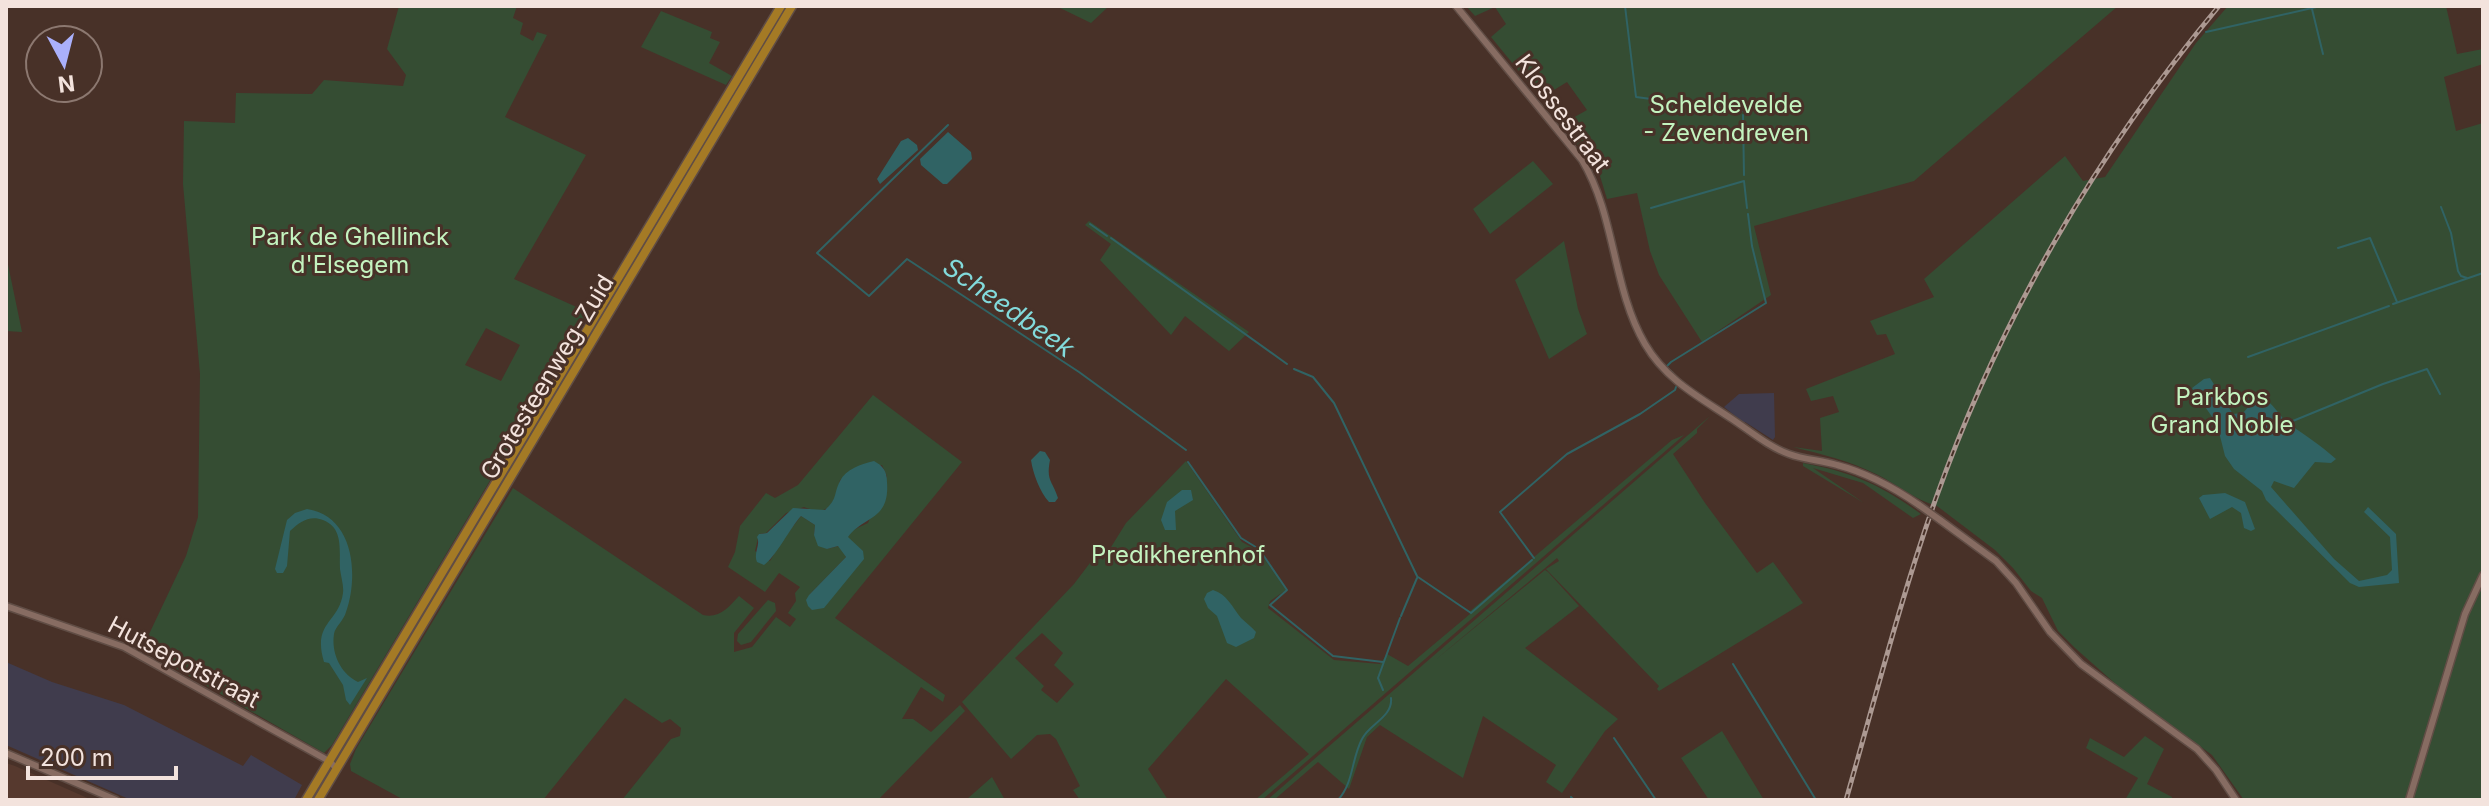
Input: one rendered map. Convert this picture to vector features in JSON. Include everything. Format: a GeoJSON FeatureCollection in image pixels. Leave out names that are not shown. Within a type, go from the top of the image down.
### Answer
{"type":"FeatureCollection","features":[{"type":"Feature","properties":{"kind":"highway","name":"Grotesteenweg-Zuid"},"geometry":{"type":"LineString","coordinates":[[306,800],[781,6]]}},
{"type":"Feature","properties":{"kind":"highway","name":"Grotesteenweg-Zuid"},"geometry":{"type":"LineString","coordinates":[[318,800],[792,6]]}},
{"type":"Feature","properties":{"kind":"street","name":"Klossestraat"},"geometry":{"type":"LineString","coordinates":[[1456,6],[1582,160],[1603,206],[1622,287],[1635,322],[1655,359],[1677,382],[1762,439],[1794,456],[1858,471],[1885,483],[1987,552],[2022,592],[2050,632],[2081,664],[2197,749],[2236,800]]}},
{"type":"Feature","properties":{"kind":"street"},"geometry":{"type":"LineString","coordinates":[[2409,800],[2465,614],[2483,575]]}},
{"type":"Feature","properties":{"kind":"street","name":"Hutsepotstraat"},"geometry":{"type":"LineString","coordinates":[[6,606],[124,647],[329,761],[337,769]]}},
{"type":"Feature","properties":{"kind":"street"},"geometry":{"type":"LineString","coordinates":[[6,753],[116,800]]}},
{"type":"Feature","properties":{"kind":"shaded area"},"geometry":{"type":"Polygon","coordinates":[[[1774,393],[1773,440],[1724,407],[1739,394],[1774,393]]]}},
{"type":"Feature","properties":{"kind":"shaded area"},"geometry":{"type":"Polygon","coordinates":[[[6,662],[52,682],[124,705],[243,766],[251,755],[302,785],[294,800],[131,800],[6,745],[6,662]]]}},
{"type":"Feature","properties":{"kind":"shaded area"},"geometry":{"type":"Polygon","coordinates":[[[6,763],[15,766],[92,800],[6,800],[6,763]]]}},
{"type":"Feature","properties":{"kind":"green space","name":"Park de Ghellinck d'Elsegem"},"geometry":{"type":"Polygon","coordinates":[[[399,6],[517,6],[513,18],[523,23],[520,34],[533,41],[537,32],[547,35],[505,117],[586,155],[514,279],[590,313],[332,745],[324,753],[142,649],[186,556],[198,517],[200,374],[183,184],[184,121],[235,123],[236,93],[312,94],[324,80],[403,86],[406,75],[387,49],[399,6]],[[486,328],[465,365],[501,381],[520,345],[486,328]]]}},
{"type":"Feature","properties":{"kind":"green space"},"geometry":{"type":"Polygon","coordinates":[[[1056,6],[1109,6],[1091,23],[1056,6]]]}},
{"type":"Feature","properties":{"kind":"green space","name":"Scheldevelde - Zevendreven"},"geometry":{"type":"Polygon","coordinates":[[[1466,6],[2118,6],[1914,181],[1754,226],[1771,295],[1702,342],[1659,275],[1650,251],[1637,193],[1607,199],[1600,176],[1562,124],[1587,110],[1567,82],[1541,98],[1491,37],[1506,24],[1495,7],[1475,16],[1466,6]]]}},
{"type":"Feature","properties":{"kind":"green space","name":"Parkbos Grand Noble"},"geometry":{"type":"Polygon","coordinates":[[[2228,6],[2446,6],[2457,54],[2483,49],[2483,64],[2444,77],[2456,131],[2483,123],[2483,800],[2244,800],[2212,755],[2118,686],[2058,631],[2042,598],[2031,591],[1995,550],[1937,506],[1876,474],[1793,447],[1822,451],[1820,418],[1839,412],[1833,396],[1811,401],[1806,389],[1895,354],[1886,334],[1877,335],[1870,321],[1934,297],[1924,279],[2065,156],[2083,181],[2105,177],[2196,43],[2228,6]]]}},
{"type":"Feature","properties":{"kind":"green space"},"geometry":{"type":"Polygon","coordinates":[[[661,11],[712,32],[710,38],[720,42],[709,63],[732,76],[726,85],[641,47],[661,11]]]}},
{"type":"Feature","properties":{"kind":"green space"},"geometry":{"type":"Polygon","coordinates":[[[1533,161],[1553,184],[1490,234],[1473,209],[1533,161]]]}},
{"type":"Feature","properties":{"kind":"green space"},"geometry":{"type":"Polygon","coordinates":[[[1089,221],[1249,332],[1229,351],[1185,316],[1171,335],[1100,260],[1111,244],[1085,225],[1089,221]]]}},
{"type":"Feature","properties":{"kind":"green space"},"geometry":{"type":"Polygon","coordinates":[[[1564,241],[1578,309],[1587,334],[1549,359],[1515,280],[1564,241]]]}},
{"type":"Feature","properties":{"kind":"green space"},"geometry":{"type":"Polygon","coordinates":[[[6,255],[22,332],[6,331],[6,255]]]}},
{"type":"Feature","properties":{"kind":"green space"},"geometry":{"type":"Polygon","coordinates":[[[873,395],[962,462],[835,618],[945,695],[943,702],[921,687],[902,719],[913,719],[931,732],[960,705],[965,711],[878,800],[622,800],[671,739],[680,736],[681,728],[670,719],[662,723],[625,698],[543,800],[404,800],[351,771],[350,764],[356,749],[513,488],[703,615],[719,614],[739,596],[754,608],[734,633],[734,652],[752,647],[776,617],[790,627],[796,619],[788,613],[800,587],[779,573],[765,592],[728,567],[735,552],[740,526],[766,493],[775,498],[798,485],[873,395]],[[882,465],[840,480],[830,506],[820,511],[804,507],[786,513],[766,533],[759,534],[755,551],[770,561],[801,516],[815,525],[814,535],[827,549],[839,546],[846,557],[809,595],[843,580],[855,569],[862,551],[847,537],[853,530],[868,523],[887,476],[882,465]]]}},
{"type":"Feature","properties":{"kind":"green space"},"geometry":{"type":"Polygon","coordinates":[[[1710,416],[1697,429],[1697,433],[1673,454],[1757,573],[1773,562],[1803,603],[1659,691],[1659,686],[1546,569],[1559,561],[1557,558],[1434,661],[1545,570],[1548,572],[1579,606],[1525,648],[1618,719],[1605,731],[1562,793],[1546,782],[1556,765],[1483,716],[1463,778],[1380,725],[1367,737],[1349,789],[1318,762],[1274,800],[1267,800],[1710,416]]]}},
{"type":"Feature","properties":{"kind":"green space","name":"Predikherenhof"},"geometry":{"type":"Polygon","coordinates":[[[1684,435],[1262,800],[1255,800],[1309,754],[1226,679],[1148,769],[1168,800],[1080,800],[1073,790],[1080,786],[1056,739],[1050,734],[1037,735],[1011,759],[962,702],[1074,584],[1096,555],[1103,560],[1126,523],[1186,461],[1242,542],[1259,551],[1286,590],[1270,601],[1268,608],[1334,660],[1380,664],[1387,654],[1408,666],[1672,440],[1684,435]],[[1042,633],[1015,658],[1044,686],[1041,690],[1057,703],[1074,684],[1054,665],[1063,653],[1042,633]]]}},
{"type":"Feature","properties":{"kind":"green space"},"geometry":{"type":"Polygon","coordinates":[[[1803,463],[1865,481],[1921,514],[1913,518],[1863,483],[1813,468],[1864,503],[1803,466],[1803,463]]]}},
{"type":"Feature","properties":{"kind":"green space"},"geometry":{"type":"Polygon","coordinates":[[[768,600],[775,603],[776,611],[751,642],[741,645],[737,641],[738,634],[768,600]]]}},
{"type":"Feature","properties":{"kind":"green space"},"geometry":{"type":"Polygon","coordinates":[[[1722,731],[1764,800],[1709,800],[1681,758],[1722,731]]]}},
{"type":"Feature","properties":{"kind":"green space"},"geometry":{"type":"Polygon","coordinates":[[[2145,736],[2164,749],[2147,784],[2172,797],[2172,800],[2125,800],[2138,778],[2086,748],[2090,738],[2124,757],[2145,736]]]}},
{"type":"Feature","properties":{"kind":"green space"},"geometry":{"type":"Polygon","coordinates":[[[992,777],[1005,800],[966,800],[992,777]]]}},
{"type":"Feature","properties":{"kind":"water"},"geometry":{"type":"Polygon","coordinates":[[[948,132],[971,152],[972,159],[947,184],[943,184],[921,165],[920,159],[948,132]]]}},
{"type":"Feature","properties":{"kind":"water"},"geometry":{"type":"Polygon","coordinates":[[[908,138],[917,145],[918,150],[880,184],[877,179],[901,141],[908,138]]]}},
{"type":"Feature","properties":{"kind":"water"},"geometry":{"type":"Polygon","coordinates":[[[2210,378],[2233,414],[2243,413],[2257,397],[2263,398],[2290,425],[2336,459],[2331,463],[2315,462],[2294,488],[2274,481],[2271,487],[2334,559],[2359,581],[2387,575],[2392,570],[2390,537],[2364,512],[2368,507],[2396,534],[2399,583],[2359,587],[2350,583],[2266,500],[2262,491],[2234,469],[2225,456],[2217,424],[2192,388],[2210,378]]]}},
{"type":"Feature","properties":{"kind":"water"},"geometry":{"type":"Polygon","coordinates":[[[1040,451],[1045,452],[1050,460],[1049,477],[1058,498],[1055,502],[1049,502],[1046,498],[1033,471],[1031,460],[1040,451]]]}},
{"type":"Feature","properties":{"kind":"water"},"geometry":{"type":"Polygon","coordinates":[[[874,461],[886,475],[884,504],[880,511],[848,537],[863,551],[864,559],[824,608],[812,610],[806,600],[809,595],[846,557],[838,546],[827,549],[818,546],[814,535],[815,525],[801,516],[764,565],[756,559],[757,537],[767,533],[793,508],[825,510],[846,473],[874,461]]]}},
{"type":"Feature","properties":{"kind":"water"},"geometry":{"type":"Polygon","coordinates":[[[1182,490],[1191,490],[1193,500],[1175,511],[1176,530],[1165,530],[1161,520],[1167,502],[1182,490]]]}},
{"type":"Feature","properties":{"kind":"water"},"geometry":{"type":"Polygon","coordinates":[[[2225,493],[2245,502],[2255,529],[2244,528],[2241,513],[2232,507],[2210,519],[2199,498],[2225,493]]]}},
{"type":"Feature","properties":{"kind":"water"},"geometry":{"type":"Polygon","coordinates":[[[307,509],[323,514],[335,523],[349,549],[352,565],[350,597],[345,615],[335,631],[334,649],[338,662],[347,674],[358,682],[367,678],[350,705],[343,685],[329,663],[324,662],[321,649],[324,630],[337,611],[343,593],[339,541],[334,528],[318,519],[305,520],[297,525],[290,531],[287,566],[283,573],[277,573],[275,569],[287,520],[307,509]]]}},
{"type":"Feature","properties":{"kind":"water"},"geometry":{"type":"Polygon","coordinates":[[[1213,590],[1226,598],[1256,632],[1254,638],[1236,647],[1227,643],[1217,616],[1204,599],[1213,590]]]}},
{"type":"Feature","properties":{"kind":"waterway"},"geometry":{"type":"LineString","coordinates":[[1625,6],[1636,97],[1743,111]]}},
{"type":"Feature","properties":{"kind":"waterway"},"geometry":{"type":"LineString","coordinates":[[2206,32],[2321,6]]}},
{"type":"Feature","properties":{"kind":"waterway"},"geometry":{"type":"LineString","coordinates":[[2312,9],[2323,54]]}},
{"type":"Feature","properties":{"kind":"waterway"},"geometry":{"type":"LineString","coordinates":[[1743,115],[1744,175]]}},
{"type":"Feature","properties":{"kind":"waterway","name":"Scheedbeek"},"geometry":{"type":"LineString","coordinates":[[948,125],[817,253],[869,296],[907,259],[1079,372],[1186,450]]}},
{"type":"Feature","properties":{"kind":"waterway"},"geometry":{"type":"LineString","coordinates":[[1651,208],[1744,181],[1747,208]]}},
{"type":"Feature","properties":{"kind":"waterway"},"geometry":{"type":"LineString","coordinates":[[2441,207],[2451,233],[2458,271],[2467,278]]}},
{"type":"Feature","properties":{"kind":"waterway","name":"Scheedbeek"},"geometry":{"type":"LineString","coordinates":[[1673,373],[1666,367],[1671,362],[1766,303],[1752,246],[1748,214]]}},
{"type":"Feature","properties":{"kind":"waterway"},"geometry":{"type":"LineString","coordinates":[[1090,224],[1107,236]]}},
{"type":"Feature","properties":{"kind":"waterway"},"geometry":{"type":"LineString","coordinates":[[1111,238],[1287,364]]}},
{"type":"Feature","properties":{"kind":"waterway"},"geometry":{"type":"LineString","coordinates":[[2338,248],[2370,238],[2397,302]]}},
{"type":"Feature","properties":{"kind":"waterway"},"geometry":{"type":"LineString","coordinates":[[2393,304],[2483,273]]}},
{"type":"Feature","properties":{"kind":"waterway"},"geometry":{"type":"LineString","coordinates":[[2248,357],[2389,306]]}},
{"type":"Feature","properties":{"kind":"waterway"},"geometry":{"type":"LineString","coordinates":[[1294,369],[1313,377],[1334,403],[1417,576]]}},
{"type":"Feature","properties":{"kind":"waterway"},"geometry":{"type":"LineString","coordinates":[[2288,423],[2427,369],[2440,394]]}},
{"type":"Feature","properties":{"kind":"waterway","name":"Scheedbeek"},"geometry":{"type":"LineString","coordinates":[[1534,558],[1500,512],[1567,454],[1640,414],[1676,387]]}},
{"type":"Feature","properties":{"kind":"waterway"},"geometry":{"type":"LineString","coordinates":[[1188,462],[1241,538],[1259,549],[1287,590],[1270,605],[1333,656],[1383,662]]}},
{"type":"Feature","properties":{"kind":"waterway","name":"Scheedbeek"},"geometry":{"type":"LineString","coordinates":[[1418,577],[1471,613],[1532,560]]}},
{"type":"Feature","properties":{"kind":"waterway","name":"Scheedbeek"},"geometry":{"type":"LineString","coordinates":[[1401,616],[1417,578]]}},
{"type":"Feature","properties":{"kind":"waterway","name":"Scheedbeek"},"geometry":{"type":"LineString","coordinates":[[1383,690],[1378,678],[1400,618]]}},
{"type":"Feature","properties":{"kind":"waterway"},"geometry":{"type":"LineString","coordinates":[[1733,664],[1816,800]]}},
{"type":"Feature","properties":{"kind":"waterway","name":"Scheedbeek"},"geometry":{"type":"LineString","coordinates":[[1338,800],[1347,786],[1362,739],[1385,715],[1391,698]]}},
{"type":"Feature","properties":{"kind":"waterway"},"geometry":{"type":"LineString","coordinates":[[1614,738],[1656,800]]}},
{"type":"Feature","properties":{"kind":"waterway"},"geometry":{"type":"LineString","coordinates":[[1571,797],[1574,800]]}},
{"type":"Feature","properties":{"kind":"railway"},"geometry":{"type":"LineString","coordinates":[[1846,800],[1923,535],[1990,366],[2056,240],[2093,179],[2132,119],[2219,6]]}}]}
